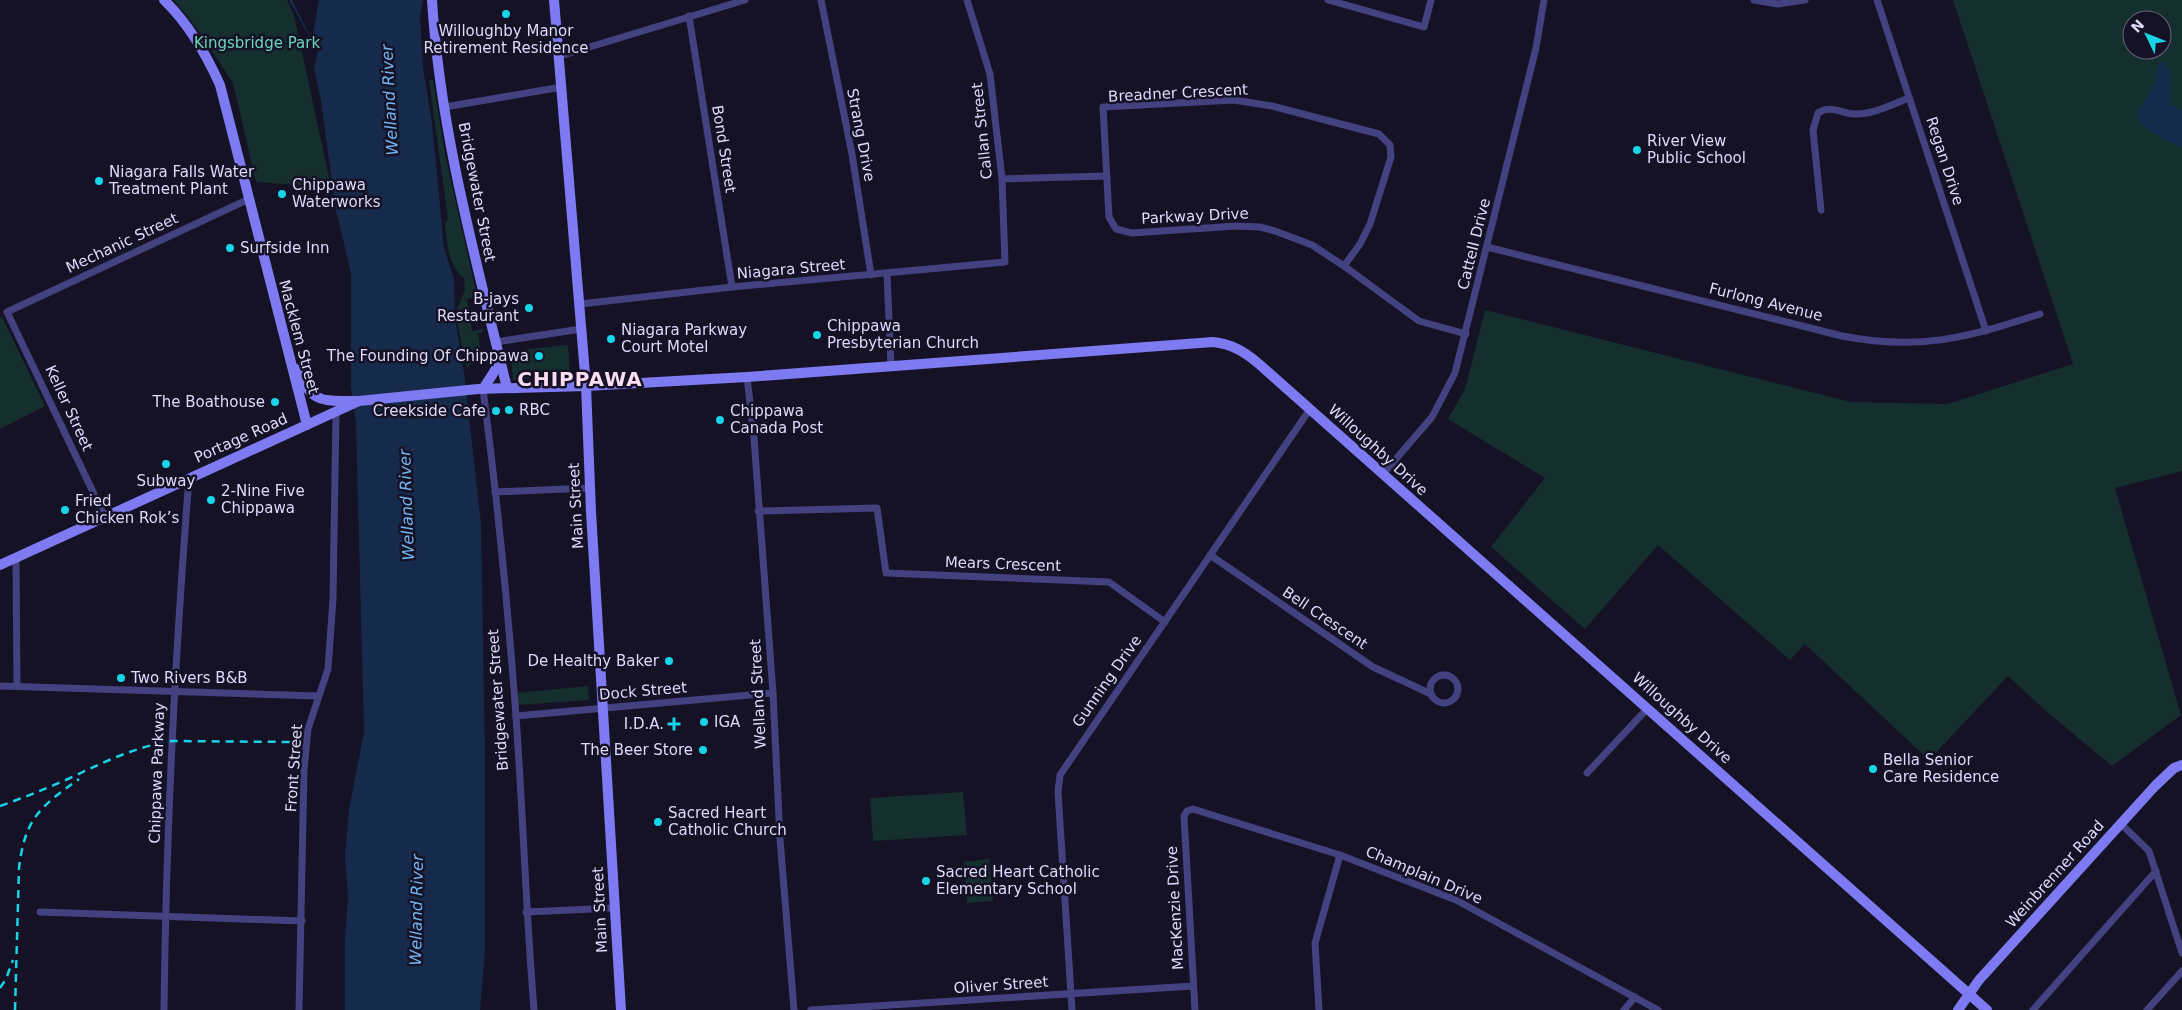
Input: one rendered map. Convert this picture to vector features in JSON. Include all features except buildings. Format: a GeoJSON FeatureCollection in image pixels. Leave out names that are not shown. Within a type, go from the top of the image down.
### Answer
{"type":"FeatureCollection","features":[{"type":"Feature","properties":{"kind":"street","name":"Macklem Street"},"geometry":{"type":"LineString","coordinates":[[164,0],[192,33],[216,76],[231,126],[284,342],[307,425]]}},
{"type":"Feature","properties":{"kind":"street","name":"Bridgewater Street"},"geometry":{"type":"LineString","coordinates":[[432,0],[446,107],[464,212],[507,388]]}},
{"type":"Feature","properties":{"kind":"street","name":"Main Street"},"geometry":{"type":"LineString","coordinates":[[554,0],[586,386],[589,488],[621,1010]]}},
{"type":"Feature","properties":{"kind":"street"},"geometry":{"type":"LineString","coordinates":[[560,56],[745,0]]}},
{"type":"Feature","properties":{"kind":"street","name":"Strang Drive"},"geometry":{"type":"LineString","coordinates":[[820,0],[852,154],[871,275]]}},
{"type":"Feature","properties":{"kind":"street","name":"Callan Street"},"geometry":{"type":"LineString","coordinates":[[967,0],[990,74],[1002,179],[1005,262]]}},
{"type":"Feature","properties":{"kind":"street"},"geometry":{"type":"LineString","coordinates":[[1328,0],[1424,27],[1431,0]]}},
{"type":"Feature","properties":{"kind":"street","name":"Cattell Drive"},"geometry":{"type":"LineString","coordinates":[[1383,474],[1438,407],[1455,373],[1536,48],[1544,0]]}},
{"type":"Feature","properties":{"kind":"street"},"geometry":{"type":"LineString","coordinates":[[1754,0],[1778,4],[1805,0]]}},
{"type":"Feature","properties":{"kind":"street","name":"Regan Drive"},"geometry":{"type":"LineString","coordinates":[[1877,0],[1986,331]]}},
{"type":"Feature","properties":{"kind":"street","name":"Bond Street"},"geometry":{"type":"LineString","coordinates":[[689,16],[732,288]]}},
{"type":"Feature","properties":{"kind":"street"},"geometry":{"type":"LineString","coordinates":[[446,107],[562,87]]}},
{"type":"Feature","properties":{"kind":"street"},"geometry":{"type":"LineString","coordinates":[[1821,210],[1813,130],[1818,113],[1824,109],[1831,108],[1858,114],[1909,98]]}},
{"type":"Feature","properties":{"kind":"street","name":"Breadner Crescent"},"geometry":{"type":"LineString","coordinates":[[1107,176],[1103,107],[1234,100],[1280,108],[1379,134],[1390,144],[1391,157],[1370,224],[1360,244],[1344,266]]}},
{"type":"Feature","properties":{"kind":"street"},"geometry":{"type":"LineString","coordinates":[[1002,179],[1107,176]]}},
{"type":"Feature","properties":{"kind":"street","name":"Parkway Drive"},"geometry":{"type":"LineString","coordinates":[[1107,176],[1109,217],[1120,231],[1132,233],[1236,226],[1260,227],[1300,240],[1344,266],[1419,321],[1466,334]]}},
{"type":"Feature","properties":{"kind":"street","name":"Mechanic Street"},"geometry":{"type":"LineString","coordinates":[[7,312],[249,198]]}},
{"type":"Feature","properties":{"kind":"street","name":"Furlong Avenue"},"geometry":{"type":"LineString","coordinates":[[1487,247],[1860,339],[1914,343],[1960,338],[2040,314]]}},
{"type":"Feature","properties":{"kind":"street","name":"Niagara Street"},"geometry":{"type":"LineString","coordinates":[[580,304],[1005,262]]}},
{"type":"Feature","properties":{"kind":"street"},"geometry":{"type":"LineString","coordinates":[[887,274],[891,365]]}},
{"type":"Feature","properties":{"kind":"street","name":"Keller Street"},"geometry":{"type":"LineString","coordinates":[[7,312],[105,517]]}},
{"type":"Feature","properties":{"kind":"street"},"geometry":{"type":"LineString","coordinates":[[496,342],[581,329]]}},
{"type":"Feature","properties":{"kind":"street"},"geometry":{"type":"LineString","coordinates":[[284,342],[305,387],[312,395],[335,406]]}},
{"type":"Feature","properties":{"kind":"street","name":"Willoughby Drive"},"geometry":{"type":"LineString","coordinates":[[507,388],[586,386],[747,377],[1218,342],[1232,346],[1250,356],[1987,1010]]}},
{"type":"Feature","properties":{"kind":"street"},"geometry":{"type":"LineString","coordinates":[[480,389],[494,372],[500,359]]}},
{"type":"Feature","properties":{"kind":"street","name":"Welland Street"},"geometry":{"type":"LineString","coordinates":[[747,377],[754,438],[773,693],[780,839],[794,1010]]}},
{"type":"Feature","properties":{"kind":"street","name":"Portage Road"},"geometry":{"type":"LineString","coordinates":[[0,565],[307,425],[335,406],[359,401],[507,388]]}},
{"type":"Feature","properties":{"kind":"street","name":"Bridgewater Street"},"geometry":{"type":"LineString","coordinates":[[480,389],[495,492],[516,716],[526,912],[534,1010]]}},
{"type":"Feature","properties":{"kind":"street","name":"Front Street"},"geometry":{"type":"LineString","coordinates":[[299,1010],[304,770],[308,730],[328,669],[333,599],[336,466],[335,406]]}},
{"type":"Feature","properties":{"kind":"street","name":"Gunning Drive"},"geometry":{"type":"LineString","coordinates":[[1072,1010],[1058,782],[1063,768],[1310,409]]}},
{"type":"Feature","properties":{"kind":"street","name":"Chippawa Parkway"},"geometry":{"type":"LineString","coordinates":[[164,1010],[165,915],[173,692],[189,478]]}},
{"type":"Feature","properties":{"kind":"street"},"geometry":{"type":"LineString","coordinates":[[495,492],[589,488]]}},
{"type":"Feature","properties":{"kind":"street","name":"Mears Crescent"},"geometry":{"type":"LineString","coordinates":[[758,511],[877,508],[886,573],[1109,582],[1165,622]]}},
{"type":"Feature","properties":{"kind":"street","name":"Bell Crescent"},"geometry":{"type":"LineString","coordinates":[[1210,555],[1373,667],[1431,694]]}},
{"type":"Feature","properties":{"kind":"street"},"geometry":{"type":"LineString","coordinates":[[16,558],[17,686]]}},
{"type":"Feature","properties":{"kind":"street"},"geometry":{"type":"LineString","coordinates":[[0,686],[318,696]]}},
{"type":"Feature","properties":{"kind":"street","name":"Dock Street"},"geometry":{"type":"LineString","coordinates":[[516,716],[773,693]]}},
{"type":"Feature","properties":{"kind":"street"},"geometry":{"type":"LineString","coordinates":[[1587,773],[1648,708]]}},
{"type":"Feature","properties":{"kind":"street","name":"Weinbrenner Road"},"geometry":{"type":"LineString","coordinates":[[1958,1010],[1979,980],[2121,824],[2164,777],[2182,765]]}},
{"type":"Feature","properties":{"kind":"street","name":"Champlain Drive"},"geometry":{"type":"LineString","coordinates":[[1193,809],[1340,855],[1466,905],[1658,1010]]}},
{"type":"Feature","properties":{"kind":"street","name":"MacKenzie Drive"},"geometry":{"type":"LineString","coordinates":[[1193,809],[1184,816],[1195,1010]]}},
{"type":"Feature","properties":{"kind":"street"},"geometry":{"type":"LineString","coordinates":[[2121,824],[2148,848],[2182,953]]}},
{"type":"Feature","properties":{"kind":"street"},"geometry":{"type":"LineString","coordinates":[[1319,1010],[1315,944],[1340,855]]}},
{"type":"Feature","properties":{"kind":"street"},"geometry":{"type":"LineString","coordinates":[[2033,1010],[2156,871]]}},
{"type":"Feature","properties":{"kind":"street"},"geometry":{"type":"LineString","coordinates":[[526,912],[615,908]]}},
{"type":"Feature","properties":{"kind":"street"},"geometry":{"type":"LineString","coordinates":[[40,912],[302,921]]}},
{"type":"Feature","properties":{"kind":"street"},"geometry":{"type":"LineString","coordinates":[[2147,1010],[2182,971]]}},
{"type":"Feature","properties":{"kind":"street","name":"Oliver Street"},"geometry":{"type":"LineString","coordinates":[[811,1010],[1193,986]]}},
{"type":"Feature","properties":{"kind":"street"},"geometry":{"type":"LineString","coordinates":[[1624,1010],[1635,997]]}},
{"type":"Feature","properties":{"kind":"green space","name":"Kingsbridge Park"},"geometry":{"type":"Polygon","coordinates":[[[174,0],[287,0],[294,15],[331,187],[256,182],[233,83],[199,31],[174,0]]]}},
{"type":"Feature","properties":{"kind":"green space"},"geometry":{"type":"Polygon","coordinates":[[[1953,0],[2182,0],[2182,471],[2115,488],[2181,715],[2112,766],[2047,712],[2008,676],[1929,760],[1805,644],[1790,660],[1658,545],[1585,629],[1491,547],[1545,478],[1448,419],[1465,389],[1485,310],[1851,402],[1948,404],[2073,364],[1953,0]]]}},
{"type":"Feature","properties":{"kind":"green space"},"geometry":{"type":"Polygon","coordinates":[[[429,80],[433,80],[445,154],[477,296],[467,299],[472,331],[483,329],[484,331],[478,333],[481,354],[467,368],[455,313],[465,290],[464,278],[454,266],[447,246],[445,224],[448,219],[429,80]]]}},
{"type":"Feature","properties":{"kind":"green space"},"geometry":{"type":"Polygon","coordinates":[[[2,317],[45,406],[0,429],[0,318],[2,317]]]}},
{"type":"Feature","properties":{"kind":"green space"},"geometry":{"type":"Polygon","coordinates":[[[568,345],[570,374],[513,380],[511,351],[568,345]]]}},
{"type":"Feature","properties":{"kind":"green space"},"geometry":{"type":"Polygon","coordinates":[[[588,686],[589,700],[516,705],[516,693],[588,686]]]}},
{"type":"Feature","properties":{"kind":"green space"},"geometry":{"type":"Polygon","coordinates":[[[963,792],[967,835],[873,841],[870,798],[963,792]]]}},
{"type":"Feature","properties":{"kind":"green space"},"geometry":{"type":"Polygon","coordinates":[[[989,859],[993,901],[967,903],[964,862],[989,859]]]}},
{"type":"Feature","properties":{"kind":"water","name":"Welland River"},"geometry":{"type":"Polygon","coordinates":[[[289,0],[292,0],[312,40],[319,0],[423,0],[420,16],[423,68],[432,123],[444,248],[454,279],[455,319],[464,373],[481,523],[485,759],[485,950],[480,1010],[345,1010],[345,938],[348,898],[345,856],[349,810],[364,732],[356,423],[351,387],[351,273],[336,210],[321,101],[314,68],[318,52],[289,0]]]}},
{"type":"Feature","properties":{"kind":"water"},"geometry":{"type":"Polygon","coordinates":[[[2164,62],[2171,73],[2171,104],[2182,112],[2182,148],[2148,130],[2140,119],[2140,110],[2151,92],[2159,63],[2164,62]]]}},
{"type":"Feature","properties":{"kind":"railway"},"geometry":{"type":"LineString","coordinates":[[0,806],[26,797],[118,756],[144,747],[172,741],[292,742]]}},
{"type":"Feature","properties":{"kind":"railway"},"geometry":{"type":"LineString","coordinates":[[15,1010],[19,868],[25,837],[30,825],[44,806],[79,779]]}},
{"type":"Feature","properties":{"kind":"railway"},"geometry":{"type":"LineString","coordinates":[[0,988],[6,979],[13,960]]}},
{"type":"Feature","properties":{"kind":"place","name":"Willoughby Manor Retirement Residence"},"geometry":{"type":"Point","coordinates":[506,14]}},
{"type":"Feature","properties":{"kind":"place","name":"River View Public School"},"geometry":{"type":"Point","coordinates":[1637,150]}},
{"type":"Feature","properties":{"kind":"place","name":"Niagara Falls Water Treatment Plant"},"geometry":{"type":"Point","coordinates":[99,181]}},
{"type":"Feature","properties":{"kind":"place","name":"Chippawa Waterworks"},"geometry":{"type":"Point","coordinates":[282,194]}},
{"type":"Feature","properties":{"kind":"place","name":"Surfside Inn"},"geometry":{"type":"Point","coordinates":[230,248]}},
{"type":"Feature","properties":{"kind":"place","name":"B-jays Restaurant"},"geometry":{"type":"Point","coordinates":[529,308]}},
{"type":"Feature","properties":{"kind":"place","name":"Chippawa Presbyterian Church"},"geometry":{"type":"Point","coordinates":[817,335]}},
{"type":"Feature","properties":{"kind":"place","name":"Niagara Parkway Court Motel"},"geometry":{"type":"Point","coordinates":[611,339]}},
{"type":"Feature","properties":{"kind":"place","name":"The Founding Of Chippawa"},"geometry":{"type":"Point","coordinates":[539,356]}},
{"type":"Feature","properties":{"kind":"place","name":"The Boathouse"},"geometry":{"type":"Point","coordinates":[275,402]}},
{"type":"Feature","properties":{"kind":"place","name":"RBC"},"geometry":{"type":"Point","coordinates":[509,410]}},
{"type":"Feature","properties":{"kind":"place","name":"Creekside Cafe"},"geometry":{"type":"Point","coordinates":[496,411]}},
{"type":"Feature","properties":{"kind":"place","name":"Chippawa Canada Post"},"geometry":{"type":"Point","coordinates":[720,420]}},
{"type":"Feature","properties":{"kind":"place","name":"Subway"},"geometry":{"type":"Point","coordinates":[166,464]}},
{"type":"Feature","properties":{"kind":"place","name":"2-Nine Five Chippawa"},"geometry":{"type":"Point","coordinates":[211,500]}},
{"type":"Feature","properties":{"kind":"place","name":"Fried Chicken Rok’s"},"geometry":{"type":"Point","coordinates":[65,510]}},
{"type":"Feature","properties":{"kind":"place","name":"De Healthy Baker"},"geometry":{"type":"Point","coordinates":[669,661]}},
{"type":"Feature","properties":{"kind":"place","name":"Two Rivers B&B"},"geometry":{"type":"Point","coordinates":[121,678]}},
{"type":"Feature","properties":{"kind":"place","name":"IGA"},"geometry":{"type":"Point","coordinates":[704,722]}},
{"type":"Feature","properties":{"kind":"place","name":"I.D.A."},"geometry":{"type":"Point","coordinates":[674,724]}},
{"type":"Feature","properties":{"kind":"place","name":"The Beer Store"},"geometry":{"type":"Point","coordinates":[703,750]}},
{"type":"Feature","properties":{"kind":"place","name":"Bella Senior Care Residence"},"geometry":{"type":"Point","coordinates":[1873,769]}},
{"type":"Feature","properties":{"kind":"place","name":"Sacred Heart Catholic Church"},"geometry":{"type":"Point","coordinates":[658,822]}},
{"type":"Feature","properties":{"kind":"place","name":"Sacred Heart Catholic Elementary School"},"geometry":{"type":"Point","coordinates":[926,881]}},
{"type":"Feature","properties":{"kind":"district","name":"CHIPPAWA"},"geometry":{"type":"Point","coordinates":[580,379]}}]}
